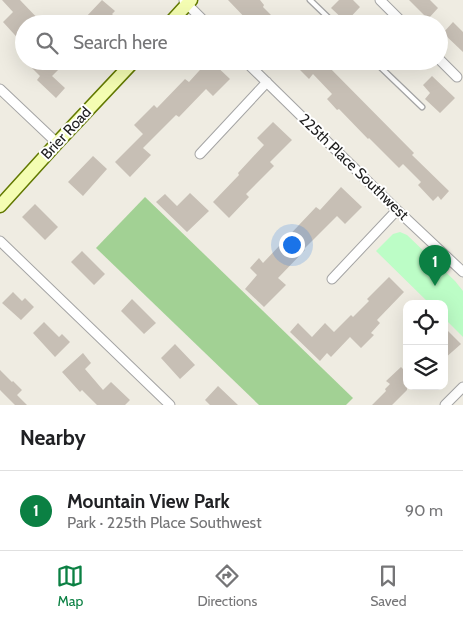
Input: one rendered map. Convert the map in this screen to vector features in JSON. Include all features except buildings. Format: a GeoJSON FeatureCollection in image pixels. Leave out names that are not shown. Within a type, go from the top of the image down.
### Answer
{"type":"FeatureCollection","features":[{"type":"Feature","properties":{"kind":"main road"},"geometry":{"type":"LineString","coordinates":[[176,15],[187,2]]}},
{"type":"Feature","properties":{"kind":"main road","name":"Brier Road"},"geometry":{"type":"LineString","coordinates":[[0,206],[126,70]]}},
{"type":"Feature","properties":{"kind":"street"},"geometry":{"type":"LineString","coordinates":[[380,0],[395,15]]}},
{"type":"Feature","properties":{"kind":"street"},"geometry":{"type":"LineString","coordinates":[[187,2],[199,15]]}},
{"type":"Feature","properties":{"kind":"street"},"geometry":{"type":"LineString","coordinates":[[448,68],[457,77]]}},
{"type":"Feature","properties":{"kind":"street","name":"225th Place Southwest"},"geometry":{"type":"LineString","coordinates":[[255,70],[397,210],[462,269]]}},
{"type":"Feature","properties":{"kind":"street"},"geometry":{"type":"LineString","coordinates":[[200,154],[267,82]]}},
{"type":"Feature","properties":{"kind":"street"},"geometry":{"type":"LineString","coordinates":[[0,89],[57,143]]}},
{"type":"Feature","properties":{"kind":"street"},"geometry":{"type":"LineString","coordinates":[[332,280],[397,210]]}},
{"type":"Feature","properties":{"kind":"street"},"geometry":{"type":"LineString","coordinates":[[0,241],[170,405]]}},
{"type":"Feature","properties":{"kind":"street"},"geometry":{"type":"LineString","coordinates":[[445,405],[463,387]]}},
{"type":"Feature","properties":{"kind":"lane"},"geometry":{"type":"LineString","coordinates":[[310,0],[326,15]]}},
{"type":"Feature","properties":{"kind":"lane"},"geometry":{"type":"LineString","coordinates":[[383,70],[422,107]]}},
{"type":"Feature","properties":{"kind":"green space"},"geometry":{"type":"Polygon","coordinates":[[[145,197],[353,398],[346,405],[259,405],[96,248],[145,197]]]}},
{"type":"Feature","properties":{"kind":"green space"},"geometry":{"type":"Polygon","coordinates":[[[400,232],[407,235],[463,291],[463,337],[448,322],[448,300],[426,300],[376,251],[393,234],[400,232]]]}},
{"type":"Feature","properties":{"kind":"place","name":"Mountain View Park"},"geometry":{"type":"Point","coordinates":[435,286]}}]}
